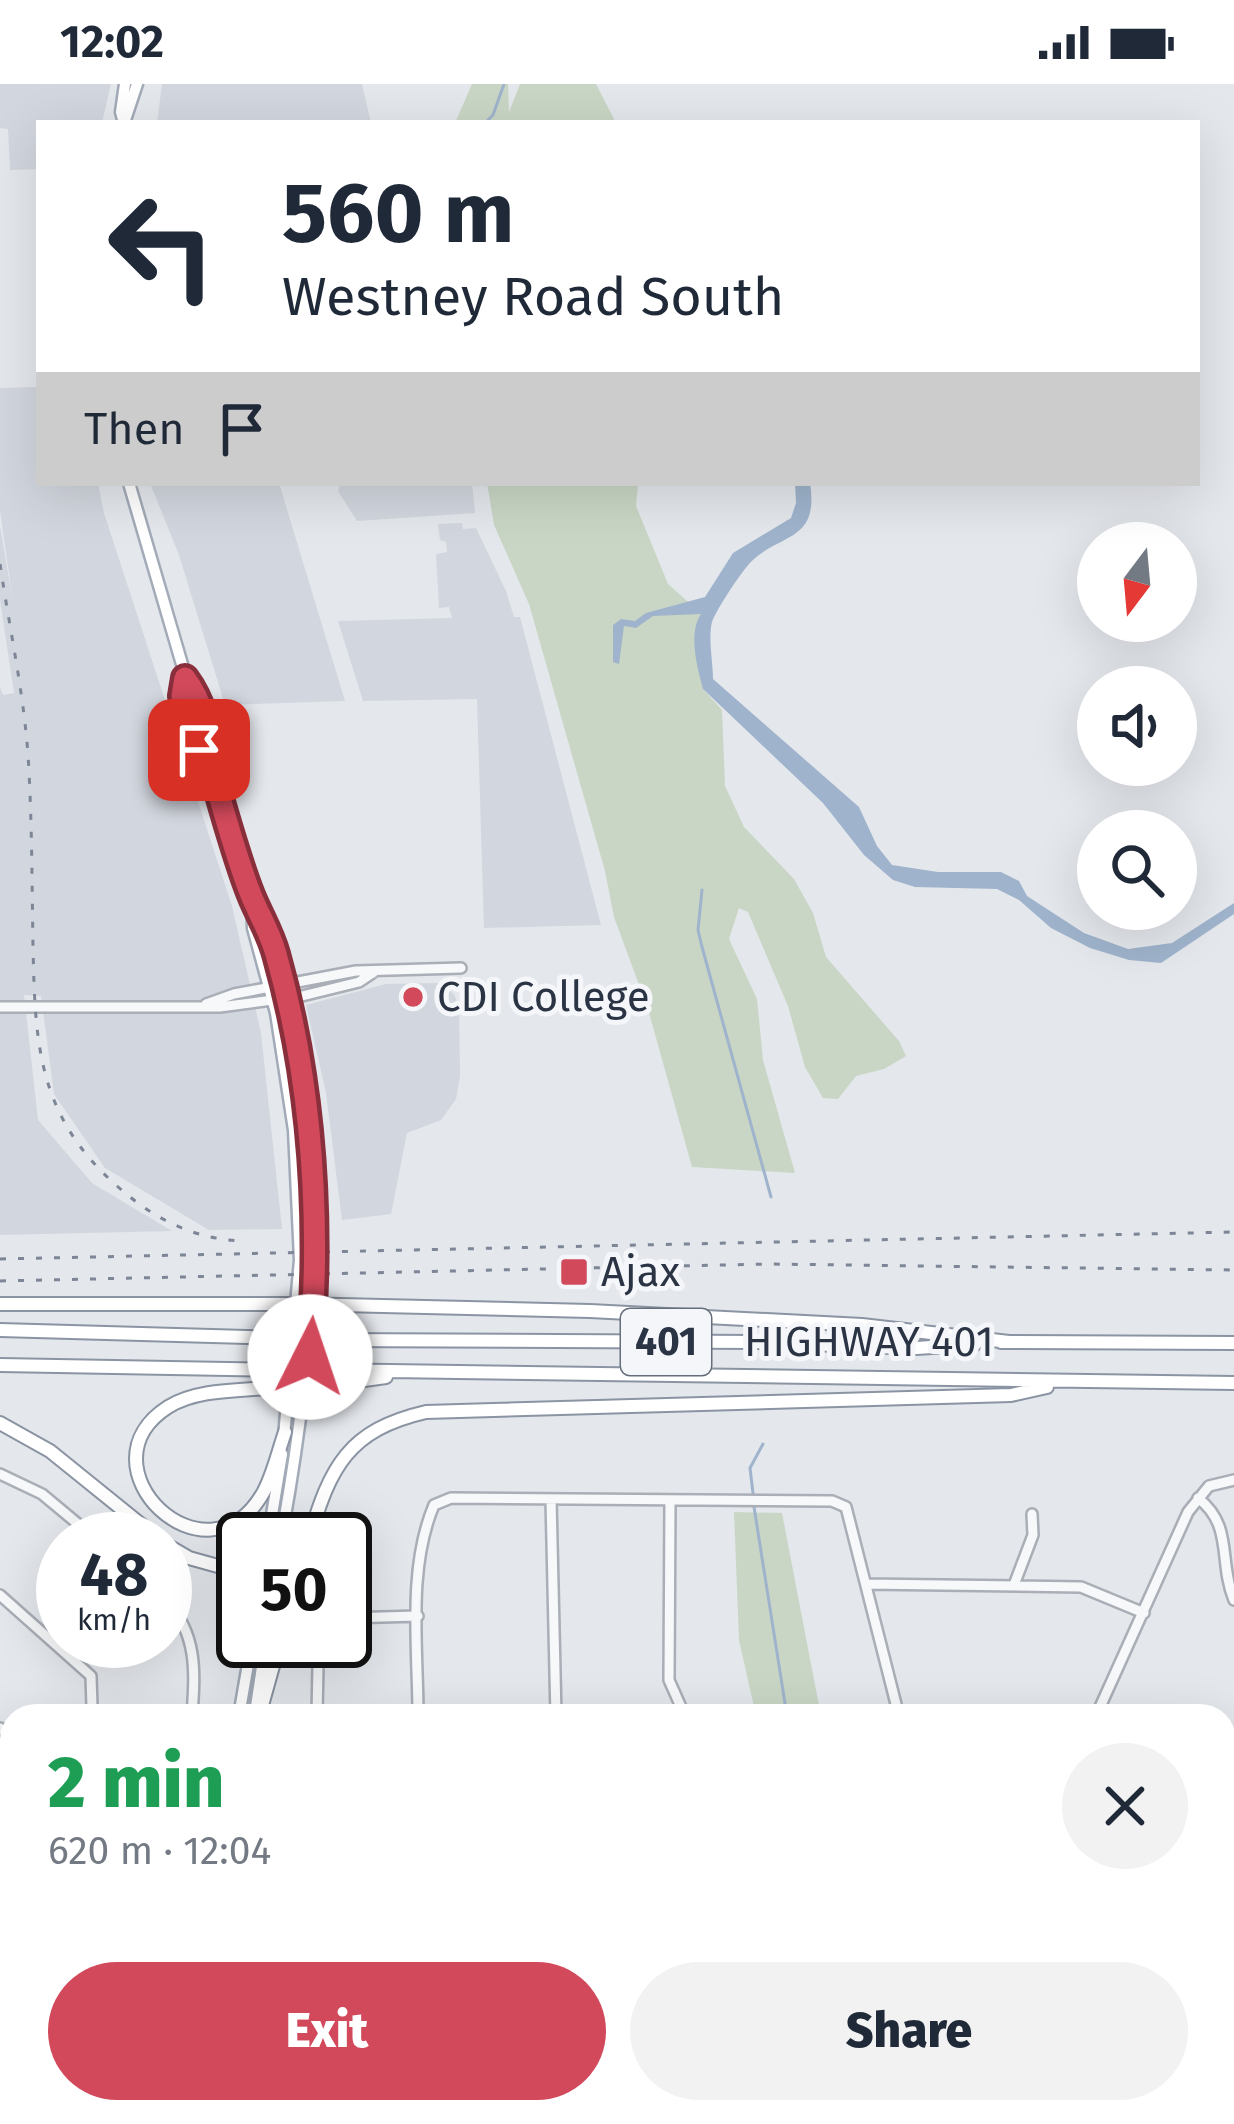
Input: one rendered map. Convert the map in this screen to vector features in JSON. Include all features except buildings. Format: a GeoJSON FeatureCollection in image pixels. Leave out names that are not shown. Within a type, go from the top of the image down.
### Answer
{"type":"FeatureCollection","features":[{"type":"Feature","properties":{"kind":"highway"},"geometry":{"type":"LineString","coordinates":[[0,1304],[590,1311],[862,1325],[1010,1342]]}},
{"type":"Feature","properties":{"kind":"highway","name":"HIGHWAY 401"},"geometry":{"type":"LineString","coordinates":[[0,1330],[323,1340],[916,1348],[1010,1342],[1234,1343]]}},
{"type":"Feature","properties":{"kind":"highway","name":"HIGHWAY 401"},"geometry":{"type":"LineString","coordinates":[[0,1365],[1234,1383]]}},
{"type":"Feature","properties":{"kind":"highway"},"geometry":{"type":"LineString","coordinates":[[285,1432],[262,1494],[226,1525],[210,1529],[175,1523],[159,1512],[140,1482],[137,1450],[148,1426],[170,1406],[191,1397],[362,1383],[404,1373]]}},
{"type":"Feature","properties":{"kind":"highway"},"geometry":{"type":"LineString","coordinates":[[317,1512],[327,1481],[342,1456],[368,1433],[393,1420],[426,1412],[1011,1395],[1069,1382]]}},
{"type":"Feature","properties":{"kind":"highway"},"geometry":{"type":"LineString","coordinates":[[0,1423],[50,1451],[126,1512]]}},
{"type":"Feature","properties":{"kind":"highway"},"geometry":{"type":"LineString","coordinates":[[261,1704],[272,1668]]}},
{"type":"Feature","properties":{"kind":"main road"},"geometry":{"type":"LineString","coordinates":[[123,120],[125,84]]}},
{"type":"Feature","properties":{"kind":"main road"},"geometry":{"type":"LineString","coordinates":[[125,120],[137,84]]}},
{"type":"Feature","properties":{"kind":"main road"},"geometry":{"type":"LineString","coordinates":[[130,486],[185,678],[182,696],[199,750],[209,762],[252,898],[268,926],[287,998],[309,1132],[314,1305],[286,1512]]}},
{"type":"Feature","properties":{"kind":"main road"},"geometry":{"type":"LineString","coordinates":[[252,898],[253,928],[271,994],[294,1130],[300,1260],[285,1432],[272,1512]]}},
{"type":"Feature","properties":{"kind":"main road"},"geometry":{"type":"LineString","coordinates":[[241,1704],[247,1668]]}},
{"type":"Feature","properties":{"kind":"main road"},"geometry":{"type":"LineString","coordinates":[[258,1704],[263,1668]]}},
{"type":"Feature","properties":{"kind":"street"},"geometry":{"type":"LineString","coordinates":[[271,994],[284,985],[356,971],[461,968]]}},
{"type":"Feature","properties":{"kind":"street"},"geometry":{"type":"LineString","coordinates":[[0,1007],[206,1004],[219,998],[271,994],[287,998],[359,982],[374,973]]}},
{"type":"Feature","properties":{"kind":"street"},"geometry":{"type":"LineString","coordinates":[[0,1474],[42,1494],[64,1512]]}},
{"type":"Feature","properties":{"kind":"street"},"geometry":{"type":"LineString","coordinates":[[1102,1704],[1198,1498],[1209,1486],[1234,1480]]}},
{"type":"Feature","properties":{"kind":"street"},"geometry":{"type":"LineString","coordinates":[[418,1704],[422,1534],[434,1505],[451,1498],[832,1501],[847,1507],[896,1704]]}},
{"type":"Feature","properties":{"kind":"street"},"geometry":{"type":"LineString","coordinates":[[1198,1498],[1221,1522],[1225,1577],[1234,1600]]}},
{"type":"Feature","properties":{"kind":"street"},"geometry":{"type":"LineString","coordinates":[[551,1499],[556,1704]]}},
{"type":"Feature","properties":{"kind":"street"},"geometry":{"type":"LineString","coordinates":[[670,1501],[669,1680],[680,1704]]}},
{"type":"Feature","properties":{"kind":"street"},"geometry":{"type":"LineString","coordinates":[[1014,1585],[1033,1535],[1032,1514]]}},
{"type":"Feature","properties":{"kind":"street"},"geometry":{"type":"LineString","coordinates":[[866,1584],[1082,1587],[1144,1613]]}},
{"type":"Feature","properties":{"kind":"street"},"geometry":{"type":"LineString","coordinates":[[0,1595],[91,1676],[92,1704]]}},
{"type":"Feature","properties":{"kind":"street"},"geometry":{"type":"LineString","coordinates":[[372,1617],[418,1616]]}},
{"type":"Feature","properties":{"kind":"street"},"geometry":{"type":"LineString","coordinates":[[192,1668],[192,1704]]}},
{"type":"Feature","properties":{"kind":"street"},"geometry":{"type":"LineString","coordinates":[[317,1704],[318,1668]]}},
{"type":"Feature","properties":{"kind":"street"},"geometry":{"type":"LineString","coordinates":[[1196,2124],[1234,2124]]}},
{"type":"Feature","properties":{"kind":"shaded area"},"geometry":{"type":"Polygon","coordinates":[[[0,84],[111,84],[103,120],[36,120],[36,169],[10,170],[8,129],[0,128],[0,84]]]}},
{"type":"Feature","properties":{"kind":"shaded area"},"geometry":{"type":"Polygon","coordinates":[[[162,84],[362,84],[370,120],[157,120],[162,84]]]}},
{"type":"Feature","properties":{"kind":"shaded area"},"geometry":{"type":"Polygon","coordinates":[[[36,387],[36,486],[99,486],[232,906],[261,1033],[282,1229],[209,1230],[105,1168],[54,1094],[41,996],[24,995],[38,1120],[92,1183],[172,1231],[0,1235],[0,688],[3,695],[14,693],[0,600],[0,526],[13,602],[0,511],[0,388],[36,387]]]}},
{"type":"Feature","properties":{"kind":"shaded area"},"geometry":{"type":"Polygon","coordinates":[[[151,486],[280,486],[345,701],[225,705],[179,555],[151,486]]]}},
{"type":"Feature","properties":{"kind":"shaded area"},"geometry":{"type":"Polygon","coordinates":[[[340,486],[472,486],[475,513],[357,521],[338,491],[340,486]]]}},
{"type":"Feature","properties":{"kind":"shaded area"},"geometry":{"type":"Polygon","coordinates":[[[462,523],[463,529],[476,528],[514,617],[520,617],[601,925],[484,928],[477,699],[363,701],[338,621],[452,618],[449,607],[439,608],[436,554],[447,552],[438,524],[462,523]]]}},
{"type":"Feature","properties":{"kind":"shaded area"},"geometry":{"type":"Polygon","coordinates":[[[439,983],[454,994],[459,1007],[456,1099],[441,1120],[407,1133],[391,1214],[342,1220],[326,1093],[306,1005],[386,984],[439,983]]]}},
{"type":"Feature","properties":{"kind":"green space"},"geometry":{"type":"Polygon","coordinates":[[[472,84],[508,84],[509,112],[520,84],[596,84],[614,120],[456,120],[472,84]]]}},
{"type":"Feature","properties":{"kind":"green space"},"geometry":{"type":"Polygon","coordinates":[[[488,486],[638,486],[636,506],[668,584],[703,615],[703,689],[722,710],[725,786],[744,827],[794,879],[813,913],[826,957],[899,1041],[906,1056],[884,1069],[856,1076],[838,1099],[823,1098],[805,1067],[788,1006],[748,912],[739,908],[729,939],[757,999],[763,1060],[795,1173],[692,1167],[648,1009],[614,917],[529,604],[494,525],[488,486]]]}},
{"type":"Feature","properties":{"kind":"green space"},"geometry":{"type":"Polygon","coordinates":[[[734,1512],[782,1513],[819,1704],[753,1704],[739,1640],[734,1512]]]}},
{"type":"Feature","properties":{"kind":"water"},"geometry":{"type":"Polygon","coordinates":[[[795,486],[810,486],[804,525],[749,564],[719,608],[711,628],[713,679],[859,807],[877,846],[892,865],[938,872],[1001,872],[1019,881],[1027,896],[1077,930],[1128,949],[1172,943],[1234,903],[1234,914],[1161,963],[1129,960],[1090,948],[1051,928],[1019,900],[997,889],[915,887],[893,880],[864,855],[823,803],[703,689],[694,640],[701,614],[653,616],[636,628],[624,626],[619,664],[613,662],[613,625],[705,597],[733,553],[791,518],[795,486]]]}},
{"type":"Feature","properties":{"kind":"waterway"},"geometry":{"type":"LineString","coordinates":[[488,120],[504,84]]}},
{"type":"Feature","properties":{"kind":"waterway"},"geometry":{"type":"LineString","coordinates":[[702,890],[698,930],[771,1197]]}},
{"type":"Feature","properties":{"kind":"waterway"},"geometry":{"type":"LineString","coordinates":[[753,1493],[750,1468],[763,1444]]}},
{"type":"Feature","properties":{"kind":"waterway"},"geometry":{"type":"LineString","coordinates":[[754,1507],[785,1704]]}},
{"type":"Feature","properties":{"kind":"railway"},"geometry":{"type":"LineString","coordinates":[[0,564],[27,746],[36,1015],[46,1077],[71,1133],[117,1186],[159,1217],[189,1231],[240,1241]]}},
{"type":"Feature","properties":{"kind":"railway"},"geometry":{"type":"LineString","coordinates":[[0,1259],[1234,1232]]}},
{"type":"Feature","properties":{"kind":"railway"},"geometry":{"type":"LineString","coordinates":[[0,1281],[768,1264],[1234,1270]]}},
{"type":"Feature","properties":{"kind":"place","name":"CDI College"},"geometry":{"type":"Point","coordinates":[413,997]}},
{"type":"Feature","properties":{"kind":"place","name":"Ajax"},"geometry":{"type":"Point","coordinates":[574,1272]}},
{"type":"Feature","properties":{"kind":"route"},"geometry":{"type":"LineString","coordinates":[[199,750],[182,696],[185,678],[196,692],[213,749],[209,762],[252,898],[268,926],[300,1057],[313,1170],[310,1357]]}}]}
